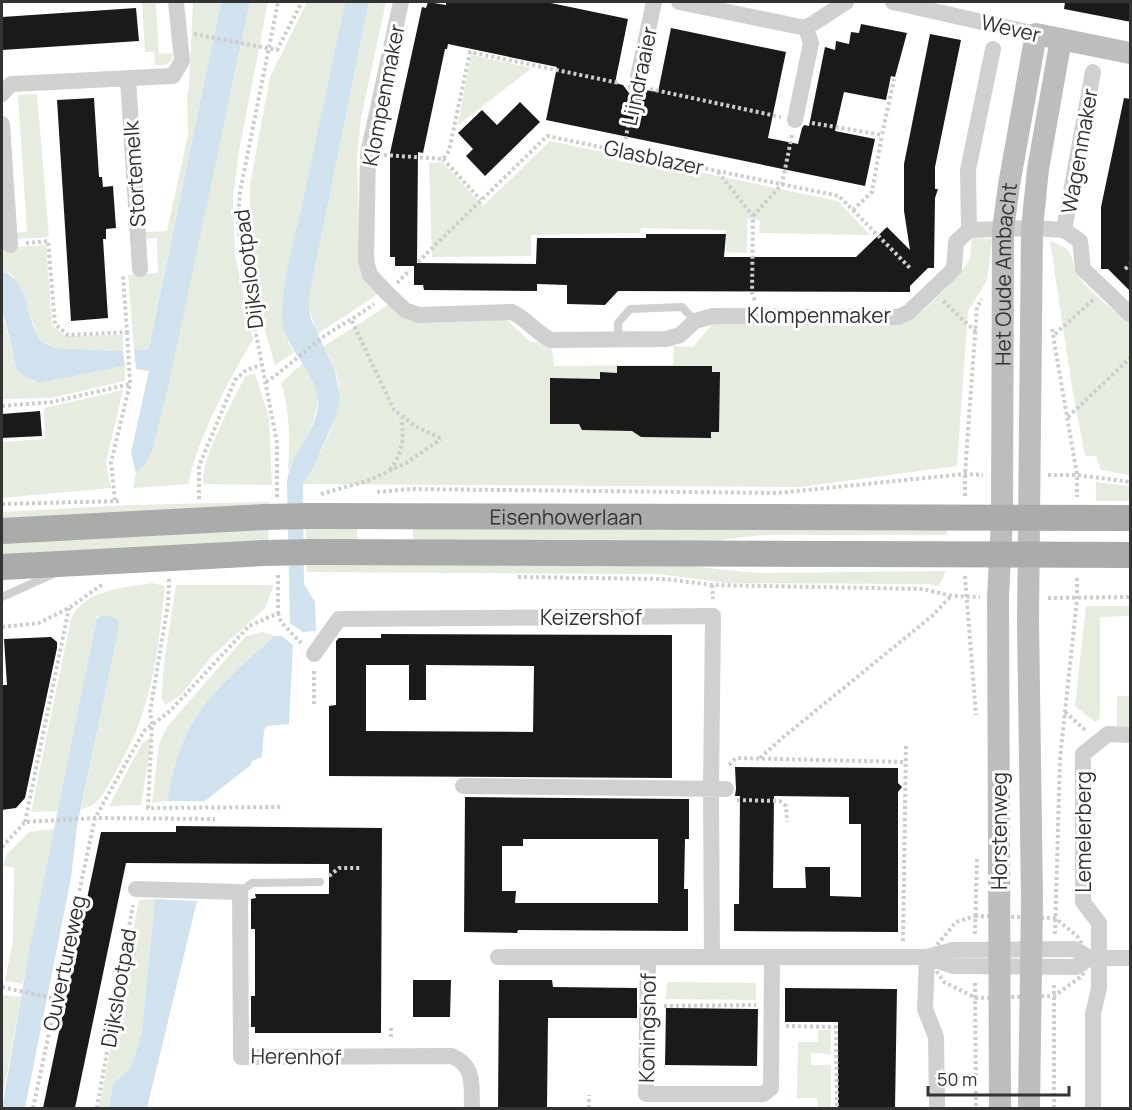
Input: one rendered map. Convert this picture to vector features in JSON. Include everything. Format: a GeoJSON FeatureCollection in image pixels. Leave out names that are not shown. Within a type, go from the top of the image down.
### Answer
{"type":"FeatureCollection","features":[{"type":"Feature","properties":{"kind":"main road","name":"Eisenhowerlaan"},"geometry":{"type":"LineString","coordinates":[[2,531],[265,517],[314,506],[1002,519],[1131,519]]}},
{"type":"Feature","properties":{"kind":"main road","name":"Eisenhowerlaan"},"geometry":{"type":"LineString","coordinates":[[2,567],[311,552],[1131,555]]}},
{"type":"Feature","properties":{"kind":"street"},"geometry":{"type":"LineString","coordinates":[[2,94],[11,84],[173,76],[182,61],[176,2]]}},
{"type":"Feature","properties":{"kind":"street","name":"Klompenmaker"},"geometry":{"type":"LineString","coordinates":[[400,2],[368,154],[366,260],[370,275],[405,310],[419,315],[512,312],[521,317],[540,335],[551,340],[666,339],[680,335],[695,321],[713,316],[898,317],[909,312],[954,269],[956,242],[969,230]]}},
{"type":"Feature","properties":{"kind":"street","name":"Lijndraaier"},"geometry":{"type":"LineString","coordinates":[[636,86],[654,2]]}},
{"type":"Feature","properties":{"kind":"street"},"geometry":{"type":"LineString","coordinates":[[679,2],[806,28],[846,2]]}},
{"type":"Feature","properties":{"kind":"street","name":"Wever"},"geometry":{"type":"LineString","coordinates":[[893,2],[1131,53]]}},
{"type":"Feature","properties":{"kind":"street"},"geometry":{"type":"LineString","coordinates":[[795,120],[811,43],[806,28]]}},
{"type":"Feature","properties":{"kind":"street","name":"Het Oude Ambacht"},"geometry":{"type":"LineString","coordinates":[[999,554],[1002,519],[1003,230],[1036,34]]}},
{"type":"Feature","properties":{"kind":"street","name":"Het Oude Ambacht"},"geometry":{"type":"LineString","coordinates":[[1029,555],[1032,228],[1038,169],[1061,39]]}},
{"type":"Feature","properties":{"kind":"street"},"geometry":{"type":"LineString","coordinates":[[993,49],[968,170],[969,230],[1032,228]]}},
{"type":"Feature","properties":{"kind":"street","name":"Wagenmaker"},"geometry":{"type":"LineString","coordinates":[[1065,230],[1093,72]]}},
{"type":"Feature","properties":{"kind":"street","name":"Stortemelk"},"geometry":{"type":"LineString","coordinates":[[128,79],[140,269]]}},
{"type":"Feature","properties":{"kind":"street"},"geometry":{"type":"LineString","coordinates":[[2,124],[10,245]]}},
{"type":"Feature","properties":{"kind":"street","name":"Wagenmaker"},"geometry":{"type":"LineString","coordinates":[[1032,228],[1065,230],[1080,241],[1083,269],[1131,314]]}},
{"type":"Feature","properties":{"kind":"street","name":"Horstenweg"},"geometry":{"type":"LineString","coordinates":[[999,554],[1000,1108]]}},
{"type":"Feature","properties":{"kind":"street","name":"Horstenweg"},"geometry":{"type":"LineString","coordinates":[[1029,555],[1031,958],[1029,1108]]}},
{"type":"Feature","properties":{"kind":"street","name":"Keizershof"},"geometry":{"type":"LineString","coordinates":[[314,654],[339,619],[713,616],[718,789],[712,957]]}},
{"type":"Feature","properties":{"kind":"street","name":"Lemelerberg"},"geometry":{"type":"LineString","coordinates":[[1094,1108],[1093,1014],[1099,988],[1095,958],[1099,923],[1083,902],[1083,753],[1108,734],[1131,735]]}},
{"type":"Feature","properties":{"kind":"street"},"geometry":{"type":"LineString","coordinates":[[463,786],[718,789]]}},
{"type":"Feature","properties":{"kind":"street"},"geometry":{"type":"LineString","coordinates":[[136,889],[240,892]]}},
{"type":"Feature","properties":{"kind":"street","name":"Herenhof"},"geometry":{"type":"LineString","coordinates":[[240,892],[241,1058],[452,1056],[463,1061],[471,1074],[472,1108]]}},
{"type":"Feature","properties":{"kind":"street","name":"Koningshof"},"geometry":{"type":"LineString","coordinates":[[498,957],[927,957],[952,950],[975,958],[1054,958],[1074,949],[1095,958],[1131,958]]}},
{"type":"Feature","properties":{"kind":"street","name":"Koningshof"},"geometry":{"type":"LineString","coordinates":[[648,957],[646,1094],[763,1094],[771,1088],[772,957]]}},
{"type":"Feature","properties":{"kind":"street"},"geometry":{"type":"LineString","coordinates":[[927,957],[925,1009],[936,1038],[937,1108]]}},
{"type":"Feature","properties":{"kind":"lane"},"geometry":{"type":"LineString","coordinates":[[618,339],[618,323],[630,309],[682,307],[695,321]]}},
{"type":"Feature","properties":{"kind":"lane","name":"Eisenhowerlaan"},"geometry":{"type":"LineString","coordinates":[[2,597],[77,563]]}},
{"type":"Feature","properties":{"kind":"lane"},"geometry":{"type":"LineString","coordinates":[[240,892],[252,883],[320,882]]}},
{"type":"Feature","properties":{"kind":"path","name":"Dijkslootpad"},"geometry":{"type":"LineString","coordinates":[[278,2],[240,192],[238,224],[266,382],[325,336],[352,321]]}},
{"type":"Feature","properties":{"kind":"path"},"geometry":{"type":"LineString","coordinates":[[203,36],[277,50],[302,2]]}},
{"type":"Feature","properties":{"kind":"path"},"geometry":{"type":"LineString","coordinates":[[443,159],[449,151],[470,52],[795,120],[882,135]]}},
{"type":"Feature","properties":{"kind":"path"},"geometry":{"type":"LineString","coordinates":[[854,210],[872,192],[894,79]]}},
{"type":"Feature","properties":{"kind":"path","name":"Lijndraaier"},"geometry":{"type":"LineString","coordinates":[[623,151],[636,86]]}},
{"type":"Feature","properties":{"kind":"path"},"geometry":{"type":"LineString","coordinates":[[753,216],[782,184],[795,120]]}},
{"type":"Feature","properties":{"kind":"path","name":"Glasblazer"},"geometry":{"type":"LineString","coordinates":[[418,262],[548,136],[839,196],[910,268]]}},
{"type":"Feature","properties":{"kind":"path"},"geometry":{"type":"LineString","coordinates":[[368,154],[443,159],[482,200]]}},
{"type":"Feature","properties":{"kind":"path"},"geometry":{"type":"LineString","coordinates":[[717,170],[753,216],[752,293],[762,315]]}},
{"type":"Feature","properties":{"kind":"path"},"geometry":{"type":"LineString","coordinates":[[10,245],[48,242],[55,324],[68,335],[127,332]]}},
{"type":"Feature","properties":{"kind":"path"},"geometry":{"type":"LineString","coordinates":[[1125,269],[1131,265]]}},
{"type":"Feature","properties":{"kind":"path"},"geometry":{"type":"LineString","coordinates":[[115,501],[111,462],[130,384],[123,281]]}},
{"type":"Feature","properties":{"kind":"path","name":"Het Oude Ambacht"},"geometry":{"type":"LineString","coordinates":[[931,290],[976,332],[965,474]]}},
{"type":"Feature","properties":{"kind":"path"},"geometry":{"type":"LineString","coordinates":[[1054,334],[1104,291]]}},
{"type":"Feature","properties":{"kind":"path"},"geometry":{"type":"LineString","coordinates":[[314,506],[326,491],[370,480],[406,463],[442,439],[401,417],[394,410],[352,321],[387,293]]}},
{"type":"Feature","properties":{"kind":"path"},"geometry":{"type":"LineString","coordinates":[[1050,324],[1054,334],[1077,475]]}},
{"type":"Feature","properties":{"kind":"path"},"geometry":{"type":"LineString","coordinates":[[1068,417],[1131,358]]}},
{"type":"Feature","properties":{"kind":"path"},"geometry":{"type":"LineString","coordinates":[[189,500],[199,500],[200,466],[235,380],[246,370],[261,364]]}},
{"type":"Feature","properties":{"kind":"path"},"geometry":{"type":"LineString","coordinates":[[2,406],[52,402],[130,384]]}},
{"type":"Feature","properties":{"kind":"path"},"geometry":{"type":"LineString","coordinates":[[390,471],[404,441],[401,417]]}},
{"type":"Feature","properties":{"kind":"path","name":"Eisenhowerlaan"},"geometry":{"type":"LineString","coordinates":[[374,493],[410,489],[777,493],[965,474]]}},
{"type":"Feature","properties":{"kind":"path"},"geometry":{"type":"LineString","coordinates":[[314,506],[339,496]]}},
{"type":"Feature","properties":{"kind":"path"},"geometry":{"type":"LineString","coordinates":[[2,504],[125,501]]}},
{"type":"Feature","properties":{"kind":"path"},"geometry":{"type":"LineString","coordinates":[[512,577],[665,579],[712,585],[923,589],[965,597],[976,716]]}},
{"type":"Feature","properties":{"kind":"path"},"geometry":{"type":"LineString","coordinates":[[159,579],[169,578],[168,604],[150,712],[152,724],[148,808],[283,807]]}},
{"type":"Feature","properties":{"kind":"path"},"geometry":{"type":"LineString","coordinates":[[2,627],[39,623],[69,608],[106,583]]}},
{"type":"Feature","properties":{"kind":"path"},"geometry":{"type":"LineString","coordinates":[[760,759],[789,732],[932,616],[951,596]]}},
{"type":"Feature","properties":{"kind":"path"},"geometry":{"type":"LineString","coordinates":[[1054,1108],[1054,958],[1060,759],[1077,599],[1131,597]]}},
{"type":"Feature","properties":{"kind":"path"},"geometry":{"type":"LineString","coordinates":[[2,847],[25,822],[69,608]]}},
{"type":"Feature","properties":{"kind":"path"},"geometry":{"type":"LineString","coordinates":[[278,613],[281,622],[300,642]]}},
{"type":"Feature","properties":{"kind":"path"},"geometry":{"type":"LineString","coordinates":[[314,654],[314,706]]}},
{"type":"Feature","properties":{"kind":"path"},"geometry":{"type":"LineString","coordinates":[[1065,711],[1097,741]]}},
{"type":"Feature","properties":{"kind":"path"},"geometry":{"type":"LineString","coordinates":[[95,818],[144,732],[152,724]]}},
{"type":"Feature","properties":{"kind":"path"},"geometry":{"type":"LineString","coordinates":[[903,957],[906,744]]}},
{"type":"Feature","properties":{"kind":"path"},"geometry":{"type":"LineString","coordinates":[[787,822],[786,806],[780,801],[734,800],[718,789],[726,769],[736,758],[905,762]]}},
{"type":"Feature","properties":{"kind":"path"},"geometry":{"type":"LineString","coordinates":[[25,822],[88,818],[215,819]]}},
{"type":"Feature","properties":{"kind":"path","name":"Ouvertureweg"},"geometry":{"type":"LineString","coordinates":[[33,1108],[95,818]]}},
{"type":"Feature","properties":{"kind":"path","name":"Horstenweg"},"geometry":{"type":"LineString","coordinates":[[976,1108],[977,845]]}},
{"type":"Feature","properties":{"kind":"path"},"geometry":{"type":"LineString","coordinates":[[320,882],[339,868],[362,868]]}},
{"type":"Feature","properties":{"kind":"path","name":"Dijkslootpad"},"geometry":{"type":"LineString","coordinates":[[97,1108],[136,889]]}},
{"type":"Feature","properties":{"kind":"path","name":"Ouvertureweg"},"geometry":{"type":"LineString","coordinates":[[2,987],[56,999]]}},
{"type":"Feature","properties":{"kind":"path"},"geometry":{"type":"LineString","coordinates":[[648,1006],[772,1005]]}},
{"type":"Feature","properties":{"kind":"path"},"geometry":{"type":"LineString","coordinates":[[772,1026],[836,1027],[837,1108]]}},
{"type":"Feature","properties":{"kind":"path"},"geometry":{"type":"LineString","coordinates":[[589,1095],[589,1108]]}},
{"type":"Feature","properties":{"kind":"shaded area"},"geometry":{"type":"Polygon","coordinates":[[[142,2],[168,2],[156,4],[159,54],[172,53],[172,60],[166,65],[155,65],[154,52],[145,52],[142,2]]]}},
{"type":"Feature","properties":{"kind":"shaded area"},"geometry":{"type":"Polygon","coordinates":[[[193,2],[221,2],[148,350],[134,349],[128,275],[158,273],[157,238],[145,239],[145,232],[167,231],[188,135],[187,96],[193,2]]]}},
{"type":"Feature","properties":{"kind":"shaded area"},"geometry":{"type":"Polygon","coordinates":[[[250,2],[268,2],[239,151],[233,196],[235,255],[253,339],[207,428],[188,484],[133,488],[136,473],[144,466],[250,2]]]}},
{"type":"Feature","properties":{"kind":"shaded area"},"geometry":{"type":"Polygon","coordinates":[[[307,2],[345,2],[285,289],[288,343],[294,352],[275,365],[264,328],[249,258],[250,184],[270,77],[307,2]]]}},
{"type":"Feature","properties":{"kind":"shaded area"},"geometry":{"type":"Polygon","coordinates":[[[369,2],[386,2],[361,118],[357,156],[360,261],[377,295],[317,334],[309,308],[310,292],[369,2]]]}},
{"type":"Feature","properties":{"kind":"shaded area"},"geometry":{"type":"Polygon","coordinates":[[[471,55],[532,68],[458,125],[471,55]]]}},
{"type":"Feature","properties":{"kind":"shaded area"},"geometry":{"type":"Polygon","coordinates":[[[37,94],[49,237],[2,240],[2,234],[27,232],[18,95],[37,94]]]}},
{"type":"Feature","properties":{"kind":"shaded area"},"geometry":{"type":"Polygon","coordinates":[[[550,141],[838,201],[870,235],[759,233],[760,220],[747,219],[747,253],[726,252],[726,230],[641,228],[640,233],[531,235],[531,256],[432,257],[429,163],[442,162],[483,206],[550,141]]]}},
{"type":"Feature","properties":{"kind":"shaded area"},"geometry":{"type":"Polygon","coordinates":[[[972,238],[992,239],[987,281],[968,311],[957,466],[801,487],[303,484],[329,434],[339,394],[334,367],[324,346],[388,305],[507,320],[530,342],[551,343],[554,366],[673,365],[674,346],[693,347],[713,323],[897,325],[906,322],[925,309],[966,266],[970,258],[972,238]]]}},
{"type":"Feature","properties":{"kind":"shaded area"},"geometry":{"type":"Polygon","coordinates":[[[1050,241],[1059,244],[1069,252],[1076,271],[1090,290],[1130,320],[1130,475],[1101,470],[1096,456],[1085,456],[1050,241]]]}},
{"type":"Feature","properties":{"kind":"shaded area"},"geometry":{"type":"Polygon","coordinates":[[[46,245],[52,325],[65,336],[123,335],[123,351],[55,348],[41,342],[15,279],[11,274],[2,271],[2,248],[46,245]]]}},
{"type":"Feature","properties":{"kind":"shaded area"},"geometry":{"type":"Polygon","coordinates":[[[2,311],[12,352],[32,381],[39,383],[125,366],[125,381],[51,398],[2,399],[2,311]]]}},
{"type":"Feature","properties":{"kind":"shaded area"},"geometry":{"type":"Polygon","coordinates":[[[303,363],[317,390],[317,402],[311,427],[288,471],[289,427],[281,383],[303,363]]]}},
{"type":"Feature","properties":{"kind":"shaded area"},"geometry":{"type":"Polygon","coordinates":[[[255,374],[269,417],[272,485],[204,484],[203,475],[206,462],[218,430],[245,376],[255,374]]]}},
{"type":"Feature","properties":{"kind":"shaded area"},"geometry":{"type":"Polygon","coordinates":[[[123,390],[106,463],[111,488],[2,498],[2,442],[45,439],[44,408],[123,390]]]}},
{"type":"Feature","properties":{"kind":"shaded area"},"geometry":{"type":"Polygon","coordinates":[[[1096,482],[1130,486],[1130,501],[1096,501],[1096,482]]]}},
{"type":"Feature","properties":{"kind":"shaded area"},"geometry":{"type":"Polygon","coordinates":[[[269,502],[270,508],[2,519],[2,512],[130,505],[269,502]]]}},
{"type":"Feature","properties":{"kind":"shaded area"},"geometry":{"type":"Polygon","coordinates":[[[306,526],[357,526],[357,542],[306,543],[306,526]]]}},
{"type":"Feature","properties":{"kind":"shaded area"},"geometry":{"type":"Polygon","coordinates":[[[413,526],[947,529],[947,535],[763,535],[695,543],[413,543],[413,526]]]}},
{"type":"Feature","properties":{"kind":"shaded area"},"geometry":{"type":"Polygon","coordinates":[[[269,528],[268,543],[2,556],[2,540],[269,528]]]}},
{"type":"Feature","properties":{"kind":"shaded area"},"geometry":{"type":"Polygon","coordinates":[[[307,561],[660,563],[757,573],[946,571],[939,586],[928,584],[726,583],[658,574],[307,572],[307,561]]]}},
{"type":"Feature","properties":{"kind":"shaded area"},"geometry":{"type":"Polygon","coordinates":[[[152,583],[165,586],[157,654],[138,728],[125,755],[97,801],[81,809],[118,633],[110,616],[92,617],[97,618],[59,811],[31,812],[71,619],[85,601],[95,596],[117,589],[152,583]]]}},
{"type":"Feature","properties":{"kind":"shaded area"},"geometry":{"type":"Polygon","coordinates":[[[176,585],[274,585],[265,608],[211,657],[180,696],[165,705],[161,698],[176,585]]]}},
{"type":"Feature","properties":{"kind":"shaded area"},"geometry":{"type":"Polygon","coordinates":[[[1086,606],[1130,606],[1130,616],[1100,617],[1100,718],[1095,722],[1075,706],[1086,606]]]}},
{"type":"Feature","properties":{"kind":"shaded area"},"geometry":{"type":"Polygon","coordinates":[[[263,632],[275,636],[230,676],[201,710],[188,731],[180,751],[167,801],[152,803],[159,744],[167,727],[246,636],[263,632]]]}},
{"type":"Feature","properties":{"kind":"shaded area"},"geometry":{"type":"Polygon","coordinates":[[[1117,696],[1130,696],[1130,728],[1117,728],[1117,696]]]}},
{"type":"Feature","properties":{"kind":"shaded area"},"geometry":{"type":"Polygon","coordinates":[[[152,737],[141,805],[109,806],[142,743],[152,737]]]}},
{"type":"Feature","properties":{"kind":"shaded area"},"geometry":{"type":"Polygon","coordinates":[[[54,829],[23,984],[5,981],[13,940],[14,868],[3,866],[7,854],[29,832],[54,829]]]}},
{"type":"Feature","properties":{"kind":"shaded area"},"geometry":{"type":"Polygon","coordinates":[[[155,899],[142,1032],[129,1070],[113,1083],[109,1108],[99,1108],[139,900],[155,899]]]}},
{"type":"Feature","properties":{"kind":"shaded area"},"geometry":{"type":"Polygon","coordinates":[[[667,982],[756,983],[756,1000],[666,999],[667,982]]]}},
{"type":"Feature","properties":{"kind":"shaded area"},"geometry":{"type":"Polygon","coordinates":[[[2,995],[21,997],[2,1101],[2,995]]]}},
{"type":"Feature","properties":{"kind":"shaded area"},"geometry":{"type":"Polygon","coordinates":[[[818,1030],[831,1030],[831,1054],[811,1053],[811,1065],[831,1065],[831,1108],[818,1108],[817,1098],[797,1098],[798,1042],[818,1042],[818,1030]]]}},
{"type":"Feature","properties":{"kind":"water"},"geometry":{"type":"Polygon","coordinates":[[[221,2],[250,2],[168,387],[152,451],[144,466],[136,473],[131,453],[149,371],[136,369],[134,349],[148,350],[221,2]]]}},
{"type":"Feature","properties":{"kind":"water"},"geometry":{"type":"Polygon","coordinates":[[[345,2],[369,2],[310,292],[311,319],[335,370],[340,398],[336,416],[315,464],[303,484],[304,584],[315,602],[316,631],[303,632],[290,623],[287,483],[293,463],[313,424],[318,404],[312,380],[287,337],[282,313],[290,257],[345,2]]]}},
{"type":"Feature","properties":{"kind":"water"},"geometry":{"type":"Polygon","coordinates":[[[2,271],[19,284],[41,342],[55,348],[123,351],[125,366],[39,383],[24,376],[17,370],[2,311],[2,271]]]}},
{"type":"Feature","properties":{"kind":"water"},"geometry":{"type":"Polygon","coordinates":[[[110,616],[118,620],[118,633],[77,826],[71,878],[25,1108],[2,1108],[29,952],[97,618],[110,616]]]}},
{"type":"Feature","properties":{"kind":"water"},"geometry":{"type":"Polygon","coordinates":[[[275,636],[282,636],[293,645],[289,724],[267,726],[264,730],[262,757],[252,761],[251,765],[205,801],[167,801],[180,751],[188,731],[201,710],[230,676],[275,636]]]}},
{"type":"Feature","properties":{"kind":"water"},"geometry":{"type":"Polygon","coordinates":[[[155,899],[197,901],[147,1108],[109,1108],[113,1083],[129,1070],[142,1032],[155,899]]]}},
{"type":"Feature","properties":{"kind":"building"},"geometry":{"type":"Polygon","coordinates":[[[428,2],[446,5],[446,2],[546,2],[628,19],[615,83],[623,85],[634,96],[640,96],[645,90],[658,92],[671,28],[786,52],[768,138],[798,144],[802,128],[804,125],[809,126],[825,47],[835,50],[836,41],[849,44],[851,32],[859,33],[861,24],[907,33],[895,77],[891,76],[886,100],[844,92],[835,131],[875,139],[865,186],[546,120],[557,67],[448,44],[445,49],[423,153],[418,152],[417,263],[536,264],[537,238],[646,238],[646,234],[726,234],[724,257],[856,257],[887,227],[910,250],[904,211],[904,164],[930,34],[961,40],[935,167],[935,189],[938,189],[935,198],[934,268],[928,268],[910,286],[910,292],[618,291],[605,305],[567,304],[567,285],[537,284],[537,291],[424,290],[423,285],[414,285],[414,266],[395,266],[395,257],[390,257],[390,153],[422,7],[426,8],[428,2]]]}},
{"type":"Feature","properties":{"kind":"building"},"geometry":{"type":"Polygon","coordinates":[[[1065,2],[1131,2],[1131,22],[1064,9],[1065,2]]]}},
{"type":"Feature","properties":{"kind":"building"},"geometry":{"type":"Polygon","coordinates":[[[136,8],[139,41],[2,50],[2,17],[136,8]]]}},
{"type":"Feature","properties":{"kind":"building"},"geometry":{"type":"Polygon","coordinates":[[[94,98],[99,177],[102,177],[103,187],[113,186],[116,228],[106,229],[106,239],[103,239],[108,318],[71,321],[57,100],[94,98]]]}},
{"type":"Feature","properties":{"kind":"building"},"geometry":{"type":"Polygon","coordinates":[[[1124,98],[1131,99],[1131,292],[1108,269],[1101,269],[1101,207],[1124,98]]]}},
{"type":"Feature","properties":{"kind":"building"},"geometry":{"type":"Polygon","coordinates":[[[520,102],[540,122],[485,176],[466,156],[473,149],[458,133],[482,110],[497,125],[520,102]]]}},
{"type":"Feature","properties":{"kind":"building"},"geometry":{"type":"Polygon","coordinates":[[[617,366],[712,366],[712,372],[720,372],[719,432],[711,432],[711,438],[641,437],[632,431],[582,430],[579,424],[550,424],[550,378],[600,379],[600,372],[617,373],[617,366]]]}},
{"type":"Feature","properties":{"kind":"building"},"geometry":{"type":"Polygon","coordinates":[[[40,411],[42,436],[2,438],[2,414],[40,411]]]}},
{"type":"Feature","properties":{"kind":"building"},"geometry":{"type":"Polygon","coordinates":[[[381,634],[672,635],[672,778],[329,776],[329,706],[336,705],[336,641],[339,638],[381,638],[381,634]],[[366,665],[366,731],[533,732],[534,666],[426,665],[426,700],[409,700],[409,665],[366,665]]]}},
{"type":"Feature","properties":{"kind":"building"},"geometry":{"type":"Polygon","coordinates":[[[51,637],[57,642],[57,648],[25,798],[16,808],[2,810],[2,685],[7,685],[4,639],[51,637]]]}},
{"type":"Feature","properties":{"kind":"building"},"geometry":{"type":"Polygon","coordinates":[[[735,767],[898,768],[898,783],[902,787],[898,792],[898,932],[734,931],[734,904],[739,904],[740,796],[735,796],[735,767]],[[774,796],[773,888],[806,888],[805,867],[830,867],[830,896],[861,897],[861,824],[849,824],[849,797],[774,796]]]}},
{"type":"Feature","properties":{"kind":"building"},"geometry":{"type":"Polygon","coordinates":[[[465,797],[689,799],[689,839],[685,839],[684,889],[688,889],[688,931],[464,932],[465,797]],[[523,839],[523,846],[502,846],[502,891],[516,891],[515,903],[658,903],[658,839],[523,839]]]}},
{"type":"Feature","properties":{"kind":"building"},"geometry":{"type":"Polygon","coordinates":[[[176,826],[382,828],[381,1033],[255,1033],[255,1027],[251,1027],[251,996],[255,996],[255,929],[251,929],[251,899],[256,898],[255,894],[329,894],[329,864],[126,863],[75,1108],[43,1108],[101,832],[176,832],[176,826]]]}},
{"type":"Feature","properties":{"kind":"building"},"geometry":{"type":"Polygon","coordinates":[[[413,980],[451,980],[450,1017],[413,1017],[413,980]]]}},
{"type":"Feature","properties":{"kind":"building"},"geometry":{"type":"Polygon","coordinates":[[[499,980],[552,980],[553,987],[637,988],[637,1018],[548,1018],[547,1108],[498,1108],[499,980]]]}},
{"type":"Feature","properties":{"kind":"building"},"geometry":{"type":"Polygon","coordinates":[[[785,988],[897,989],[895,1108],[838,1108],[838,1022],[785,1022],[785,988]]]}},
{"type":"Feature","properties":{"kind":"building"},"geometry":{"type":"Polygon","coordinates":[[[666,1008],[758,1009],[757,1066],[665,1065],[666,1008]]]}}]}
